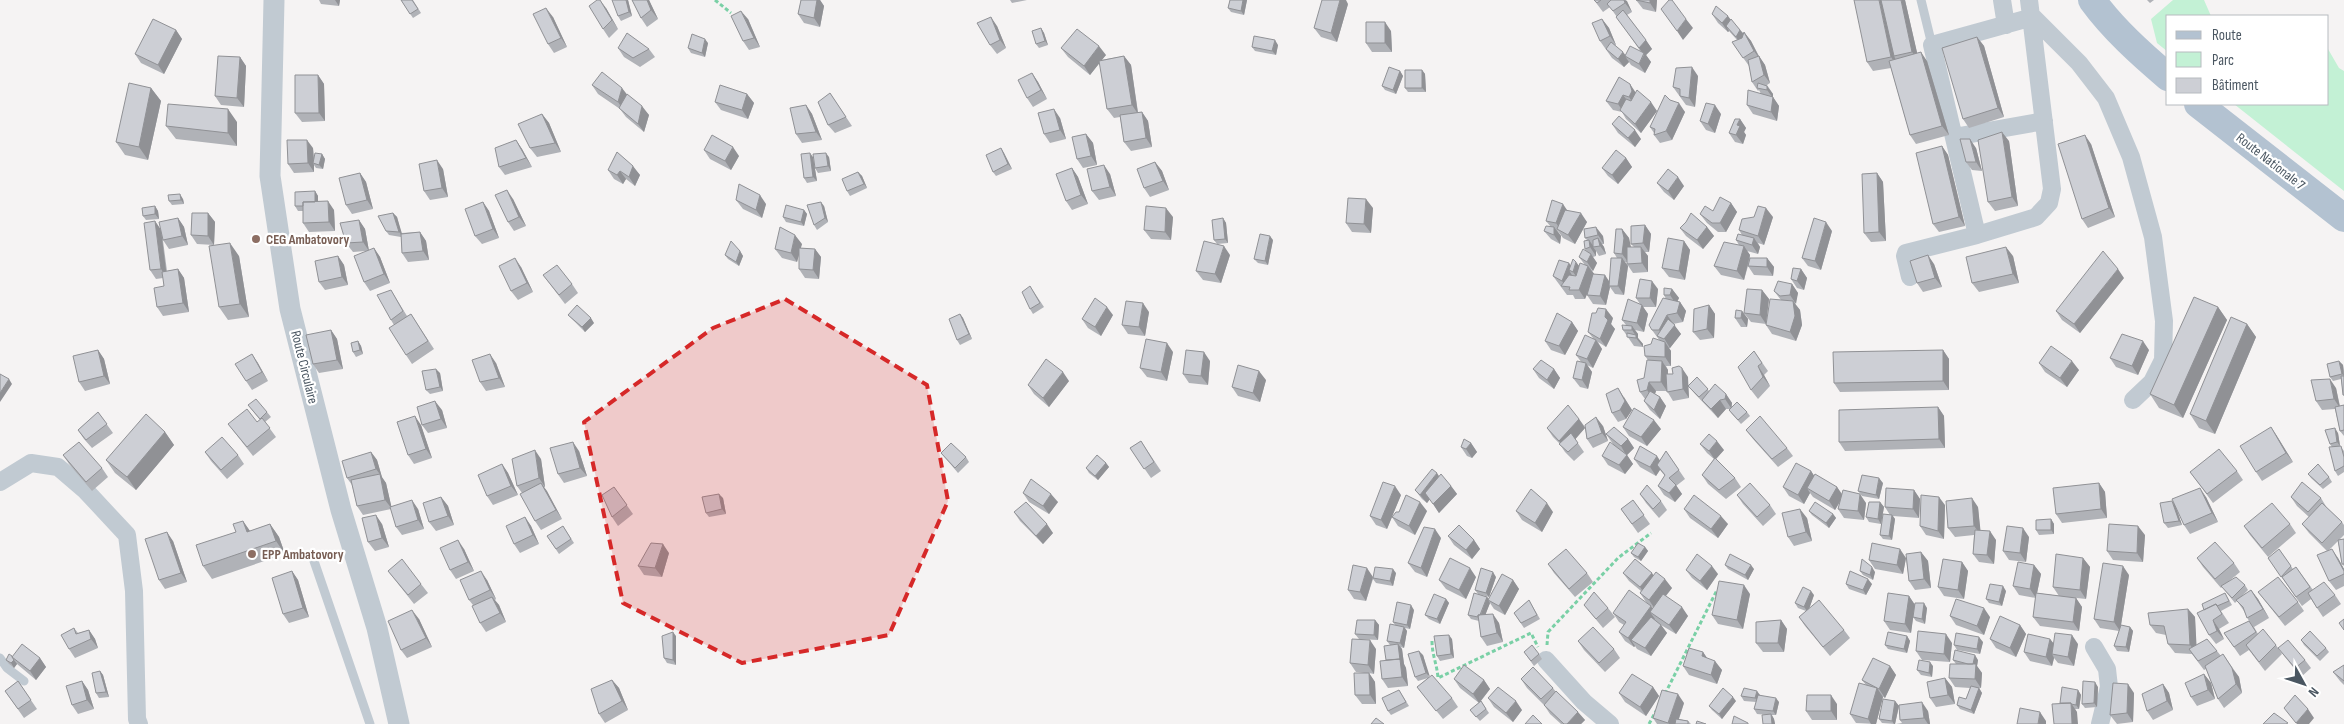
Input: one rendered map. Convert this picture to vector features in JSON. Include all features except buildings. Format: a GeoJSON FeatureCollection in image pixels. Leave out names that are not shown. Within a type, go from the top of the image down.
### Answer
{"type":"FeatureCollection","features":[{"type":"Feature","properties":{"kind":"main road"},"geometry":{"type":"LineString","coordinates":[[2092,0],[2143,56],[2166,76]]}},
{"type":"Feature","properties":{"kind":"main road","name":"Route Nationale 7"},"geometry":{"type":"LineString","coordinates":[[2199,105],[2344,218]]}},
{"type":"Feature","properties":{"kind":"street","name":"Route Circulaire"},"geometry":{"type":"LineString","coordinates":[[274,0],[270,176],[290,309],[341,510],[376,628],[399,724]]}},
{"type":"Feature","properties":{"kind":"street"},"geometry":{"type":"LineString","coordinates":[[2002,0],[2006,24]]}},
{"type":"Feature","properties":{"kind":"street"},"geometry":{"type":"LineString","coordinates":[[1977,235],[1932,45],[2006,24],[2031,9]]}},
{"type":"Feature","properties":{"kind":"street"},"geometry":{"type":"LineString","coordinates":[[1910,277],[1906,253],[1977,235],[2036,217],[2049,203],[2052,189],[2034,48],[2031,9]]}},
{"type":"Feature","properties":{"kind":"street"},"geometry":{"type":"LineString","coordinates":[[2031,9],[2079,63],[2106,98],[2130,157],[2153,237],[2164,321],[2163,360],[2152,382],[2133,400]]}},
{"type":"Feature","properties":{"kind":"street"},"geometry":{"type":"LineString","coordinates":[[1954,137],[2044,122]]}},
{"type":"Feature","properties":{"kind":"street"},"geometry":{"type":"LineString","coordinates":[[0,482],[30,463],[58,467],[86,491],[127,535],[134,591],[137,719],[139,724]]}},
{"type":"Feature","properties":{"kind":"street"},"geometry":{"type":"LineString","coordinates":[[2094,647],[2107,668],[2109,687],[2100,724]]}},
{"type":"Feature","properties":{"kind":"street"},"geometry":{"type":"LineString","coordinates":[[1546,660],[1584,702],[1610,724]]}},
{"type":"Feature","properties":{"kind":"lane"},"geometry":{"type":"LineString","coordinates":[[1921,0],[1932,45]]}},
{"type":"Feature","properties":{"kind":"lane"},"geometry":{"type":"LineString","coordinates":[[314,561],[370,724]]}},
{"type":"Feature","properties":{"kind":"lane"},"geometry":{"type":"LineString","coordinates":[[0,658],[6,668],[24,681]]}},
{"type":"Feature","properties":{"kind":"path"},"geometry":{"type":"LineString","coordinates":[[715,0],[731,12]]}},
{"type":"Feature","properties":{"kind":"path"},"geometry":{"type":"LineString","coordinates":[[1546,660],[1548,632],[1618,558],[1651,533]]}},
{"type":"Feature","properties":{"kind":"path"},"geometry":{"type":"LineString","coordinates":[[1662,699],[1718,590]]}},
{"type":"Feature","properties":{"kind":"path"},"geometry":{"type":"LineString","coordinates":[[1432,642],[1432,656],[1438,666],[1438,678],[1531,634],[1546,660]]}},
{"type":"Feature","properties":{"kind":"path"},"geometry":{"type":"LineString","coordinates":[[1649,724],[1658,707]]}},
{"type":"Feature","properties":{"kind":"highlighted area"},"geometry":{"type":"Polygon","coordinates":[[[785,299],[927,385],[948,501],[889,635],[742,663],[623,603],[584,422],[713,328],[785,299]]]}},
{"type":"Feature","properties":{"kind":"green space"},"geometry":{"type":"Polygon","coordinates":[[[2173,0],[2204,0],[2211,15],[2166,15],[2166,50],[2157,43],[2151,19],[2173,0]]]}},
{"type":"Feature","properties":{"kind":"green space"},"geometry":{"type":"Polygon","coordinates":[[[2329,51],[2339,68],[2344,71],[2344,191],[2235,105],[2329,105],[2329,51]]]}},
{"type":"Feature","properties":{"kind":"place","name":"CEG Ambatovory"},"geometry":{"type":"Point","coordinates":[256,239]}},
{"type":"Feature","properties":{"kind":"place","name":"EPP Ambatovory"},"geometry":{"type":"Point","coordinates":[252,554]}}]}
